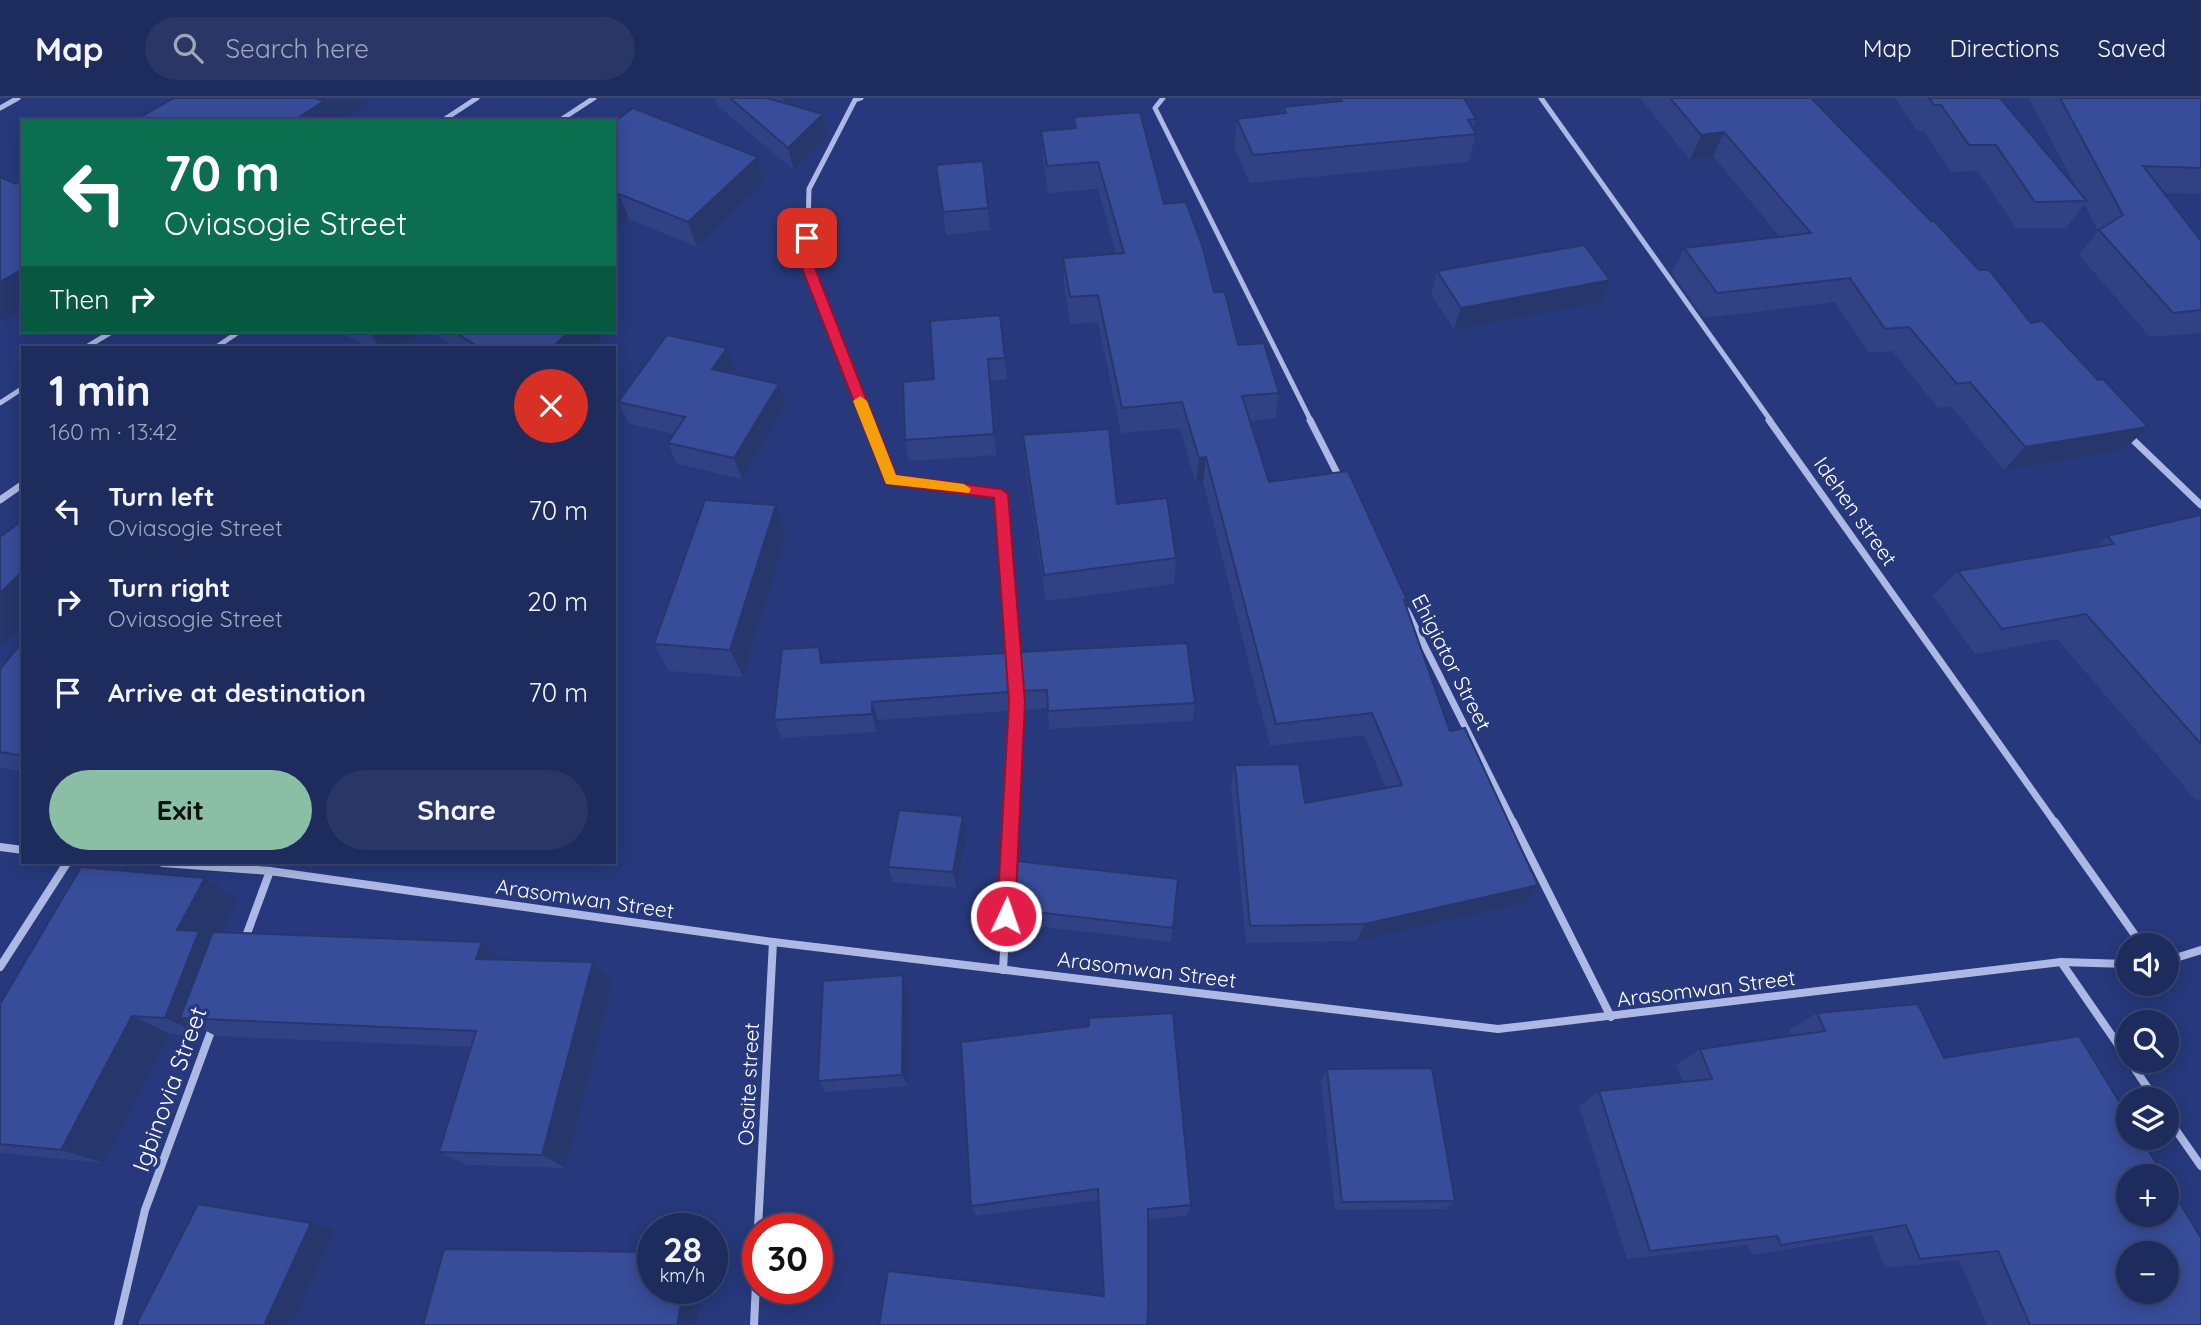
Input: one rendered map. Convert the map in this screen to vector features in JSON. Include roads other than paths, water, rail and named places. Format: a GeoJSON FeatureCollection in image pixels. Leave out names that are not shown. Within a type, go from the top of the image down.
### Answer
{"type":"FeatureCollection","features":[{"type":"Feature","properties":{"kind":"street"},"geometry":{"type":"LineString","coordinates":[[0,108],[18,98]]}},
{"type":"Feature","properties":{"kind":"street"},"geometry":{"type":"LineString","coordinates":[[445,119],[477,98]]}},
{"type":"Feature","properties":{"kind":"street"},"geometry":{"type":"LineString","coordinates":[[562,119],[594,98]]}},
{"type":"Feature","properties":{"kind":"street"},"geometry":{"type":"LineString","coordinates":[[861,98],[855,100],[849,110],[809,188],[807,263],[891,480],[1001,494],[1017,702],[1003,970]]}},
{"type":"Feature","properties":{"kind":"street"},"geometry":{"type":"LineString","coordinates":[[1163,98],[1155,108],[1345,487]]}},
{"type":"Feature","properties":{"kind":"street","name":"Idehen street"},"geometry":{"type":"LineString","coordinates":[[1541,98],[2133,933]]}},
{"type":"Feature","properties":{"kind":"street"},"geometry":{"type":"LineString","coordinates":[[88,346],[110,333]]}},
{"type":"Feature","properties":{"kind":"street"},"geometry":{"type":"LineString","coordinates":[[218,346],[237,333]]}},
{"type":"Feature","properties":{"kind":"street"},"geometry":{"type":"LineString","coordinates":[[0,402],[21,389]]}},
{"type":"Feature","properties":{"kind":"street"},"geometry":{"type":"LineString","coordinates":[[2121,427],[2201,505]]}},
{"type":"Feature","properties":{"kind":"street"},"geometry":{"type":"LineString","coordinates":[[0,500],[21,485]]}},
{"type":"Feature","properties":{"kind":"street","name":"Ehigiator Street"},"geometry":{"type":"LineString","coordinates":[[1400,598],[1611,1017]]}},
{"type":"Feature","properties":{"kind":"street"},"geometry":{"type":"LineString","coordinates":[[0,847],[21,850]]}},
{"type":"Feature","properties":{"kind":"street"},"geometry":{"type":"LineString","coordinates":[[0,967],[66,864]]}},
{"type":"Feature","properties":{"kind":"street","name":"Arasomwan Street"},"geometry":{"type":"LineString","coordinates":[[176,864],[270,871],[773,942],[1498,1029],[2061,962],[2116,964]]}},
{"type":"Feature","properties":{"kind":"street"},"geometry":{"type":"LineString","coordinates":[[241,949],[270,871]]}},
{"type":"Feature","properties":{"kind":"street","name":"Osaite street"},"geometry":{"type":"LineString","coordinates":[[759,1213],[773,942]]}},
{"type":"Feature","properties":{"kind":"street"},"geometry":{"type":"LineString","coordinates":[[2179,957],[2201,950]]}},
{"type":"Feature","properties":{"kind":"street"},"geometry":{"type":"LineString","coordinates":[[2061,962],[2116,1042]]}},
{"type":"Feature","properties":{"kind":"street","name":"Igbinovia Street"},"geometry":{"type":"LineString","coordinates":[[118,1325],[145,1210],[217,1014]]}},
{"type":"Feature","properties":{"kind":"street"},"geometry":{"type":"LineString","coordinates":[[2179,1135],[2201,1166]]}},
{"type":"Feature","properties":{"kind":"street"},"geometry":{"type":"LineString","coordinates":[[754,1325],[755,1304]]}}]}
